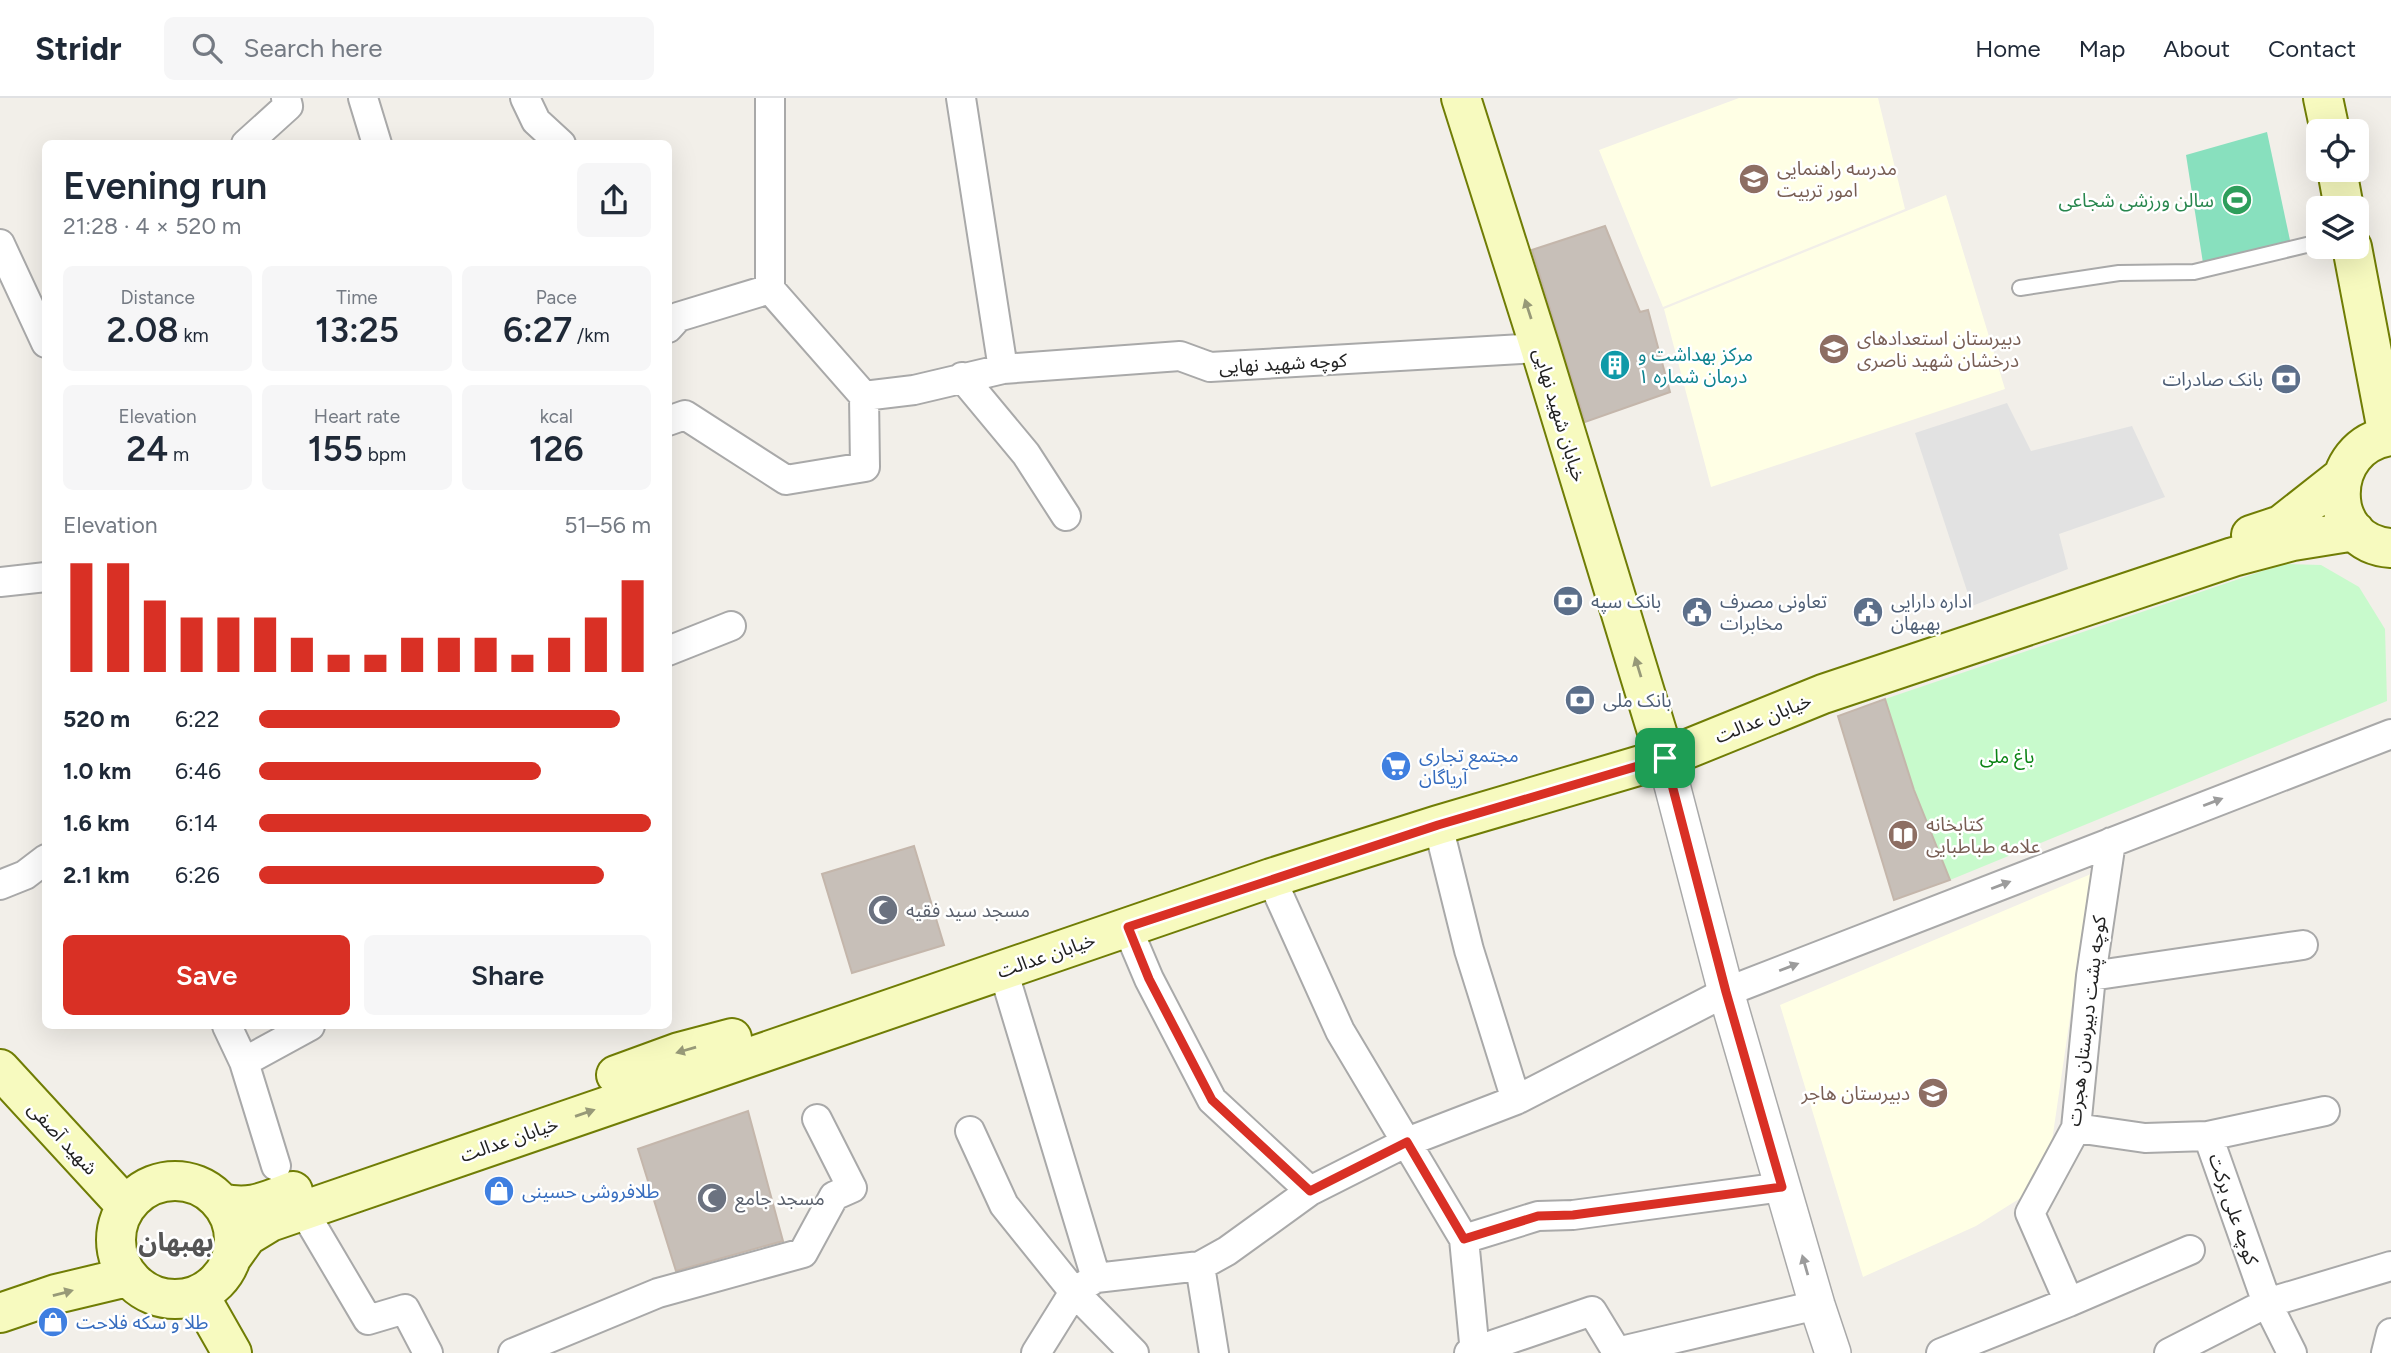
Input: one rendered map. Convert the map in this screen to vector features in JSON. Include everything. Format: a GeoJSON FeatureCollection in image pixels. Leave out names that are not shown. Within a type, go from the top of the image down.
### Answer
{"type":"FeatureCollection","features":[{"type":"Feature","properties":{"kind":"main road","name":"خیابان شهید نهایی"},"geometry":{"type":"LineString","coordinates":[[1461,98],[1662,745]]}},
{"type":"Feature","properties":{"kind":"main road"},"geometry":{"type":"LineString","coordinates":[[2323,98],[2327,119]]}},
{"type":"Feature","properties":{"kind":"main road"},"geometry":{"type":"LineString","coordinates":[[2354,259],[2390,436]]}},
{"type":"Feature","properties":{"kind":"main road","name":"خیابان عدالت"},"geometry":{"type":"LineString","coordinates":[[232,1257],[247,1236],[270,1222],[303,1210],[1271,878],[1438,825],[2281,525],[2342,477],[2348,462],[2359,449],[2372,441],[2390,436]]}},
{"type":"Feature","properties":{"kind":"main road"},"geometry":{"type":"LineString","coordinates":[[2342,477],[2341,506],[2372,541],[2391,578]]}},
{"type":"Feature","properties":{"kind":"main road","name":"خیابان عدالت"},"geometry":{"type":"LineString","coordinates":[[221,1203],[239,1207],[261,1203],[679,1052],[825,1013],[1824,694],[2233,557],[2293,541],[2372,541]]}},
{"type":"Feature","properties":{"kind":"main road","name":"شهید آصفی"},"geometry":{"type":"LineString","coordinates":[[0,1069],[126,1206]]}},
{"type":"Feature","properties":{"kind":"main road"},"geometry":{"type":"LineString","coordinates":[[173,1180],[191,1183],[208,1191],[221,1203],[230,1219],[234,1238],[232,1257],[225,1273],[199,1295],[180,1300],[160,1298],[142,1290],[121,1264],[118,1220],[126,1206],[139,1193],[155,1184],[173,1180]]}},
{"type":"Feature","properties":{"kind":"main road"},"geometry":{"type":"LineString","coordinates":[[0,1285],[121,1264]]}},
{"type":"Feature","properties":{"kind":"main road"},"geometry":{"type":"LineString","coordinates":[[0,1313],[56,1294],[121,1264]]}},
{"type":"Feature","properties":{"kind":"main road"},"geometry":{"type":"LineString","coordinates":[[199,1295],[232,1353]]}},
{"type":"Feature","properties":{"kind":"street"},"geometry":{"type":"LineString","coordinates":[[250,140],[288,106],[286,98]]}},
{"type":"Feature","properties":{"kind":"street"},"geometry":{"type":"LineString","coordinates":[[363,98],[376,140]]}},
{"type":"Feature","properties":{"kind":"street"},"geometry":{"type":"LineString","coordinates":[[525,98],[536,121],[557,140]]}},
{"type":"Feature","properties":{"kind":"street"},"geometry":{"type":"LineString","coordinates":[[672,420],[685,415],[786,480],[864,467],[864,396],[770,289],[770,98]]}},
{"type":"Feature","properties":{"kind":"street"},"geometry":{"type":"LineString","coordinates":[[961,98],[1003,369]]}},
{"type":"Feature","properties":{"kind":"street"},"geometry":{"type":"LineString","coordinates":[[0,244],[42,334]]}},
{"type":"Feature","properties":{"kind":"street"},"geometry":{"type":"LineString","coordinates":[[672,324],[678,317],[770,289]]}},
{"type":"Feature","properties":{"kind":"street","name":"کوچه شهید نهایی"},"geometry":{"type":"LineString","coordinates":[[864,396],[914,390],[1003,369],[1180,356],[1210,367],[1540,348]]}},
{"type":"Feature","properties":{"kind":"street"},"geometry":{"type":"LineString","coordinates":[[962,377],[1026,454],[1066,516]]}},
{"type":"Feature","properties":{"kind":"street"},"geometry":{"type":"LineString","coordinates":[[0,582],[42,577]]}},
{"type":"Feature","properties":{"kind":"street"},"geometry":{"type":"LineString","coordinates":[[672,649],[732,626]]}},
{"type":"Feature","properties":{"kind":"street"},"geometry":{"type":"LineString","coordinates":[[1036,1353],[1085,1285],[1200,1266],[1227,1251],[1310,1191],[1407,1142],[1516,1100],[1726,992],[2391,734]]}},
{"type":"Feature","properties":{"kind":"street"},"geometry":{"type":"LineString","coordinates":[[1662,745],[1726,992],[1833,1353]]}},
{"type":"Feature","properties":{"kind":"street"},"geometry":{"type":"LineString","coordinates":[[1438,825],[1469,950],[1516,1100]]}},
{"type":"Feature","properties":{"kind":"street","name":"کوچه پشت دبیرستان هجرت"},"geometry":{"type":"LineString","coordinates":[[2069,1302],[2030,1213],[2076,1128],[2091,976],[2111,842]]}},
{"type":"Feature","properties":{"kind":"street"},"geometry":{"type":"LineString","coordinates":[[0,885],[25,875],[42,862]]}},
{"type":"Feature","properties":{"kind":"street"},"geometry":{"type":"LineString","coordinates":[[1271,878],[1340,1031],[1464,1239],[1473,1352],[1592,1311],[1617,1352],[1817,1305]]}},
{"type":"Feature","properties":{"kind":"street"},"geometry":{"type":"LineString","coordinates":[[1128,927],[1149,979],[1212,1100],[1310,1191]]}},
{"type":"Feature","properties":{"kind":"street"},"geometry":{"type":"LineString","coordinates":[[2091,976],[2303,945]]}},
{"type":"Feature","properties":{"kind":"street"},"geometry":{"type":"LineString","coordinates":[[1003,970],[1085,1285]]}},
{"type":"Feature","properties":{"kind":"street"},"geometry":{"type":"LineString","coordinates":[[228,1029],[244,1062],[276,1167]]}},
{"type":"Feature","properties":{"kind":"street"},"geometry":{"type":"LineString","coordinates":[[244,1062],[304,1029]]}},
{"type":"Feature","properties":{"kind":"street","name":"کوچه علی برکت"},"geometry":{"type":"LineString","coordinates":[[2292,1353],[2267,1303],[2208,1136],[2325,1111]]}},
{"type":"Feature","properties":{"kind":"street"},"geometry":{"type":"LineString","coordinates":[[513,1353],[658,1293],[803,1252],[834,1195],[852,1188],[817,1119]]}},
{"type":"Feature","properties":{"kind":"street"},"geometry":{"type":"LineString","coordinates":[[2076,1128],[2145,1138],[2208,1136]]}},
{"type":"Feature","properties":{"kind":"street"},"geometry":{"type":"LineString","coordinates":[[971,1131],[1004,1205],[1085,1285],[1133,1353]]}},
{"type":"Feature","properties":{"kind":"street"},"geometry":{"type":"LineString","coordinates":[[1464,1239],[1538,1216],[1573,1215],[1782,1187]]}},
{"type":"Feature","properties":{"kind":"street"},"geometry":{"type":"LineString","coordinates":[[303,1210],[369,1320],[405,1308],[428,1353]]}},
{"type":"Feature","properties":{"kind":"street"},"geometry":{"type":"LineString","coordinates":[[1941,1353],[2190,1250]]}},
{"type":"Feature","properties":{"kind":"street"},"geometry":{"type":"LineString","coordinates":[[1200,1266],[1214,1353]]}},
{"type":"Feature","properties":{"kind":"street"},"geometry":{"type":"LineString","coordinates":[[2169,1353],[2267,1303],[2391,1266]]}},
{"type":"Feature","properties":{"kind":"street"},"geometry":{"type":"LineString","coordinates":[[2386,1353],[2391,1333]]}},
{"type":"Feature","properties":{"kind":"lane"},"geometry":{"type":"LineString","coordinates":[[2020,288],[2119,272],[2194,272],[2306,245]]}},
{"type":"Feature","properties":{"kind":"shaded area","name":"مدرسه راهنمایی امور تربیت"},"geometry":{"type":"Polygon","coordinates":[[[1739,98],[1878,98],[1905,209],[1663,307],[1599,150],[1739,98]]]}},
{"type":"Feature","properties":{"kind":"shaded area","name":"دبیرستان استعدادهای درخشان شهید ناصری"},"geometry":{"type":"Polygon","coordinates":[[[1946,195],[2005,389],[1711,487],[1664,309],[1946,195]]]}},
{"type":"Feature","properties":{"kind":"shaded area"},"geometry":{"type":"Polygon","coordinates":[[[2007,403],[2031,451],[2132,426],[2165,497],[2059,534],[2068,569],[1972,606],[1915,433],[2007,403]]]}},
{"type":"Feature","properties":{"kind":"shaded area","name":"دبیرستان هاجر"},"geometry":{"type":"Polygon","coordinates":[[[2091,874],[2046,1182],[1976,1226],[1863,1277],[1780,1005],[2091,874]]]}},
{"type":"Feature","properties":{"kind":"green space","name":"سالن ورزشی شجاعی"},"geometry":{"type":"Polygon","coordinates":[[[2267,132],[2291,245],[2203,263],[2186,155],[2267,132]]]}},
{"type":"Feature","properties":{"kind":"green space","name":"باغ ملی"},"geometry":{"type":"Polygon","coordinates":[[[2283,564],[2321,565],[2359,587],[2385,629],[2387,701],[1950,880],[1914,790],[1885,699],[2283,564]]]}},
{"type":"Feature","properties":{"kind":"building"},"geometry":{"type":"Polygon","coordinates":[[[1605,226],[1640,312],[1648,310],[1670,392],[1585,422],[1532,250],[1605,226]]]}},
{"type":"Feature","properties":{"kind":"building","name":"کتابخانه علامه طباطبایی"},"geometry":{"type":"Polygon","coordinates":[[[1885,699],[1914,790],[1950,880],[1894,900],[1838,716],[1885,699]]]}},
{"type":"Feature","properties":{"kind":"building","name":"مسجد سید فقیه"},"geometry":{"type":"Polygon","coordinates":[[[914,846],[944,945],[852,973],[822,874],[914,846]]]}},
{"type":"Feature","properties":{"kind":"building","name":"مسجد جامع"},"geometry":{"type":"Polygon","coordinates":[[[748,1111],[783,1241],[676,1271],[638,1149],[748,1111]]]}},
{"type":"Feature","properties":{"kind":"place","name":"مدرسه راهنمایی امور تربیت"},"geometry":{"type":"Point","coordinates":[1754,179]}},
{"type":"Feature","properties":{"kind":"place","name":"سالن ورزشی شجاعی"},"geometry":{"type":"Point","coordinates":[2237,200]}},
{"type":"Feature","properties":{"kind":"place","name":"دبیرستان استعدادهای درخشان شهید ناصری"},"geometry":{"type":"Point","coordinates":[1834,349]}},
{"type":"Feature","properties":{"kind":"place","name":"مرکز بهداشت و درمان شماره ۱"},"geometry":{"type":"Point","coordinates":[1615,365]}},
{"type":"Feature","properties":{"kind":"place","name":"بانک صادرات"},"geometry":{"type":"Point","coordinates":[2286,379]}},
{"type":"Feature","properties":{"kind":"place","name":"بانک سپه"},"geometry":{"type":"Point","coordinates":[1568,601]}},
{"type":"Feature","properties":{"kind":"place","name":"تعاونی مصرف مخابرات"},"geometry":{"type":"Point","coordinates":[1697,612]}},
{"type":"Feature","properties":{"kind":"place","name":"اداره دارایی بهبهان"},"geometry":{"type":"Point","coordinates":[1868,612]}},
{"type":"Feature","properties":{"kind":"place","name":"بانک ملی"},"geometry":{"type":"Point","coordinates":[1580,700]}},
{"type":"Feature","properties":{"kind":"place","name":"مجتمع تجاری آریاگان"},"geometry":{"type":"Point","coordinates":[1396,766]}},
{"type":"Feature","properties":{"kind":"place","name":"کتابخانه علامه طباطبایی"},"geometry":{"type":"Point","coordinates":[1903,835]}},
{"type":"Feature","properties":{"kind":"place","name":"مسجد سید فقیه"},"geometry":{"type":"Point","coordinates":[883,910]}},
{"type":"Feature","properties":{"kind":"place","name":"دبیرستان هاجر"},"geometry":{"type":"Point","coordinates":[1933,1093]}},
{"type":"Feature","properties":{"kind":"place","name":"طلافروشی حسینی"},"geometry":{"type":"Point","coordinates":[499,1191]}},
{"type":"Feature","properties":{"kind":"place","name":"مسجد جامع"},"geometry":{"type":"Point","coordinates":[712,1198]}},
{"type":"Feature","properties":{"kind":"place","name":"طلا و سکه فلاحت"},"geometry":{"type":"Point","coordinates":[53,1322]}},
{"type":"Feature","properties":{"kind":"district","name":"بهبهان"},"geometry":{"type":"Point","coordinates":[176,1242]}},
{"type":"Feature","properties":{"kind":"route"},"geometry":{"type":"LineString","coordinates":[[1665,758],[1726,992],[1782,1187],[1573,1215],[1538,1216],[1464,1239],[1407,1142],[1310,1191],[1212,1100],[1149,979],[1128,927],[1438,825],[1665,758]]}}]}
